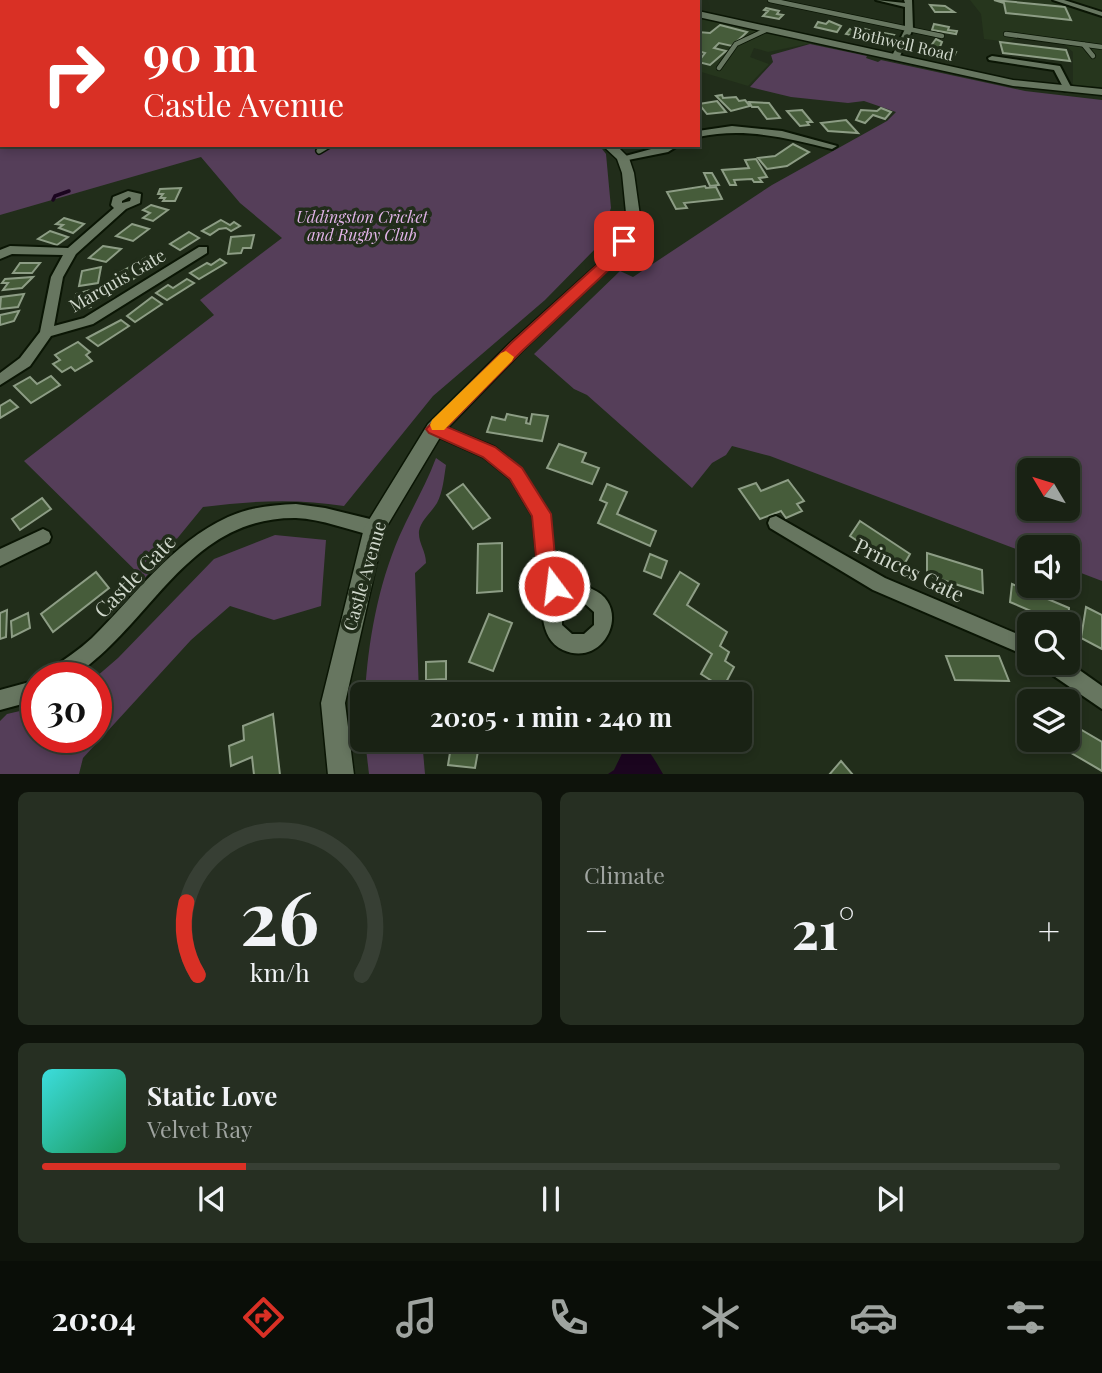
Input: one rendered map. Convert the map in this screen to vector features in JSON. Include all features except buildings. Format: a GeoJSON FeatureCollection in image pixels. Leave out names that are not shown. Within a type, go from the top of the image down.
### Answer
{"type":"FeatureCollection","features":[{"type":"Feature","properties":{"kind":"street"},"geometry":{"type":"LineString","coordinates":[[880,0],[908,3],[909,29],[895,58]]}},
{"type":"Feature","properties":{"kind":"street"},"geometry":{"type":"LineString","coordinates":[[1057,0],[1102,14]]}},
{"type":"Feature","properties":{"kind":"street","name":"Bothwell Road"},"geometry":{"type":"LineString","coordinates":[[700,14],[1013,83],[1102,92]]}},
{"type":"Feature","properties":{"kind":"street"},"geometry":{"type":"LineString","coordinates":[[992,58],[1057,68],[1068,89]]}},
{"type":"Feature","properties":{"kind":"street"},"geometry":{"type":"LineString","coordinates":[[700,133],[721,128],[755,128],[832,146]]}},
{"type":"Feature","properties":{"kind":"street"},"geometry":{"type":"LineString","coordinates":[[616,151],[665,150],[670,147]]}},
{"type":"Feature","properties":{"kind":"street","name":"Castle Avenue"},"geometry":{"type":"LineString","coordinates":[[341,774],[333,703],[374,528],[406,471],[435,429],[516,347],[613,258],[634,223],[628,173],[616,151]]}},
{"type":"Feature","properties":{"kind":"street"},"geometry":{"type":"LineString","coordinates":[[0,380],[24,362],[46,333],[57,277],[71,253],[122,207]]}},
{"type":"Feature","properties":{"kind":"street"},"geometry":{"type":"LineString","coordinates":[[0,255],[10,250],[71,253]]}},
{"type":"Feature","properties":{"kind":"street","name":"Marquis Gate"},"geometry":{"type":"LineString","coordinates":[[46,333],[88,321],[203,250]]}},
{"type":"Feature","properties":{"kind":"street"},"geometry":{"type":"LineString","coordinates":[[435,429],[489,452],[516,474],[541,514],[547,567],[562,598]]}},
{"type":"Feature","properties":{"kind":"street","name":"Castle Gate"},"geometry":{"type":"LineString","coordinates":[[76,662],[97,646],[182,555],[225,525],[249,517],[296,511],[374,528]]}},
{"type":"Feature","properties":{"kind":"street","name":"Princes Gate"},"geometry":{"type":"LineString","coordinates":[[776,523],[878,584],[1017,643]]}},
{"type":"Feature","properties":{"kind":"street"},"geometry":{"type":"LineString","coordinates":[[0,558],[43,537]]}},
{"type":"Feature","properties":{"kind":"street"},"geometry":{"type":"LineString","coordinates":[[1070,675],[1102,699]]}},
{"type":"Feature","properties":{"kind":"street"},"geometry":{"type":"LineString","coordinates":[[0,700],[21,694]]}},
{"type":"Feature","properties":{"kind":"lane"},"geometry":{"type":"LineString","coordinates":[[770,0],[942,36]]}},
{"type":"Feature","properties":{"kind":"lane"},"geometry":{"type":"LineString","coordinates":[[719,68],[736,44],[768,29]]}},
{"type":"Feature","properties":{"kind":"lane"},"geometry":{"type":"LineString","coordinates":[[1006,34],[1102,47]]}},
{"type":"Feature","properties":{"kind":"lane"},"geometry":{"type":"LineString","coordinates":[[1084,46],[1093,55]]}},
{"type":"Feature","properties":{"kind":"lane"},"geometry":{"type":"LineString","coordinates":[[319,151],[326,147]]}},
{"type":"Feature","properties":{"kind":"shaded area"},"geometry":{"type":"Polygon","coordinates":[[[970,0],[1102,0],[1102,87],[1073,86],[1073,52],[1065,45],[1016,38],[1009,42],[984,39],[981,14],[970,0]]]}},
{"type":"Feature","properties":{"kind":"shaded area"},"geometry":{"type":"Polygon","coordinates":[[[700,16],[812,43],[768,52],[754,48],[750,57],[769,64],[748,86],[700,72],[700,16]]]}},
{"type":"Feature","properties":{"kind":"shaded area"},"geometry":{"type":"Polygon","coordinates":[[[623,752],[649,752],[663,774],[608,774],[614,770],[623,752]]]}},
{"type":"Feature","properties":{"kind":"green space"},"geometry":{"type":"Polygon","coordinates":[[[810,44],[867,56],[866,58],[878,62],[881,60],[1025,91],[1102,100],[1102,581],[1080,573],[1080,535],[1017,535],[1017,549],[770,456],[732,446],[726,455],[712,463],[692,488],[587,395],[574,389],[534,354],[620,271],[633,277],[772,185],[887,121],[896,112],[864,101],[848,103],[791,97],[750,87],[773,62],[771,55],[810,44]]]}},
{"type":"Feature","properties":{"kind":"green space","name":"Uddingston Cricket and Rugby Club"},"geometry":{"type":"Polygon","coordinates":[[[0,147],[601,147],[606,154],[611,208],[598,246],[545,300],[433,396],[344,506],[274,501],[203,507],[144,579],[24,461],[214,315],[200,300],[282,238],[240,203],[201,157],[0,215],[0,147]]]}},
{"type":"Feature","properties":{"kind":"green space"},"geometry":{"type":"Polygon","coordinates":[[[436,458],[446,465],[441,494],[419,531],[426,563],[415,573],[419,682],[366,682],[372,634],[385,575],[399,537],[436,458]]]}},
{"type":"Feature","properties":{"kind":"green space"},"geometry":{"type":"Polygon","coordinates":[[[275,535],[326,540],[321,606],[274,620],[230,606],[191,640],[112,726],[112,663],[214,559],[275,535]]]}},
{"type":"Feature","properties":{"kind":"green space"},"geometry":{"type":"Polygon","coordinates":[[[21,711],[21,753],[88,753],[83,758],[79,774],[0,774],[0,721],[7,714],[21,711]]]}},
{"type":"Feature","properties":{"kind":"green space"},"geometry":{"type":"Polygon","coordinates":[[[366,752],[423,752],[425,774],[369,774],[366,752]]]}},
{"type":"Feature","properties":{"kind":"waterway"},"geometry":{"type":"LineString","coordinates":[[53,200],[55,196],[69,191]]}},
{"type":"Feature","properties":{"kind":"slow traffic"},"geometry":{"type":"LineString","coordinates":[[438,425],[506,357]]}},
{"type":"Feature","properties":{"kind":"route"},"geometry":{"type":"LineString","coordinates":[[554,586],[547,567],[541,514],[516,474],[489,452],[435,429],[516,347],[613,258],[624,241]]}}]}
